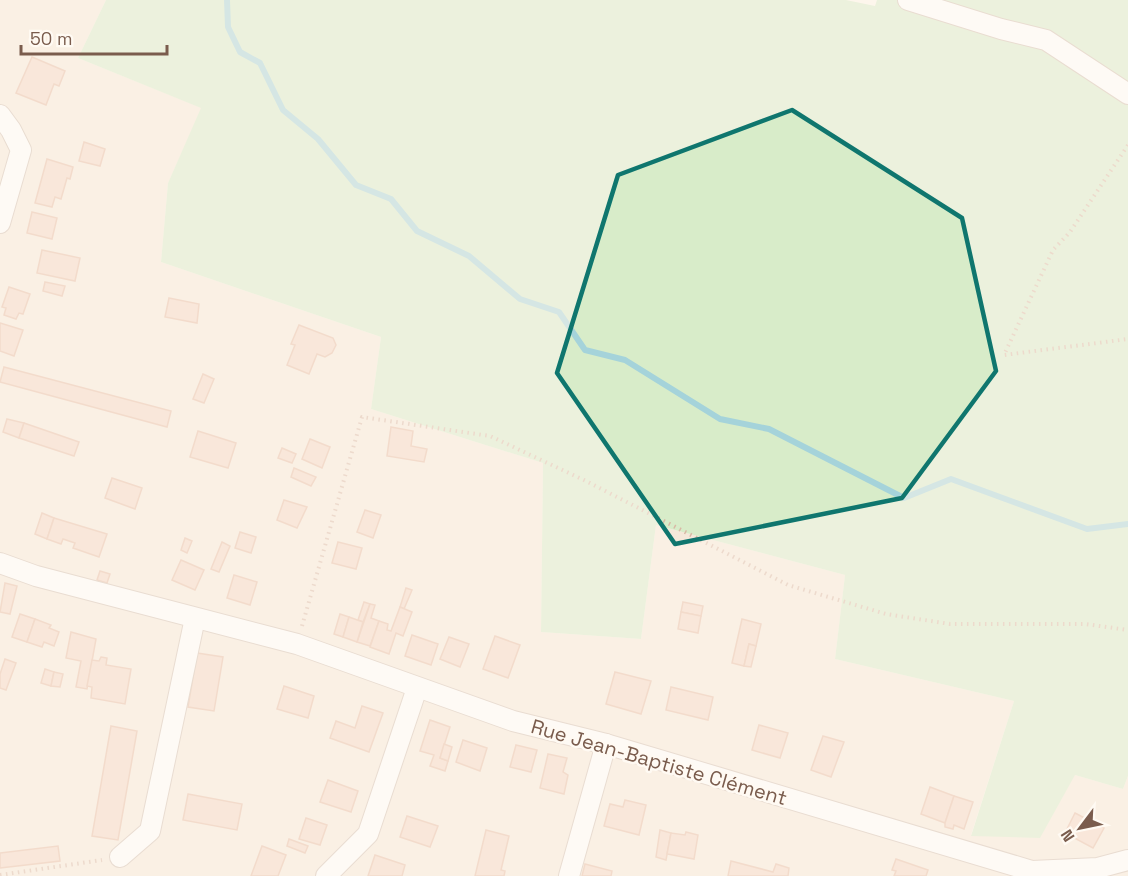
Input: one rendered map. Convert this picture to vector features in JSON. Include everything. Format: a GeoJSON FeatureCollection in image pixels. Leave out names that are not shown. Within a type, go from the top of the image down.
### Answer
{"type":"FeatureCollection","features":[{"type":"Feature","properties":{"kind":"street"},"geometry":{"type":"LineString","coordinates":[[908,0],[1001,29],[1046,40],[1128,94]]}},
{"type":"Feature","properties":{"kind":"street"},"geometry":{"type":"LineString","coordinates":[[0,115],[21,150],[0,223]]}},
{"type":"Feature","properties":{"kind":"street","name":"Rue Jean-Baptiste Clément"},"geometry":{"type":"LineString","coordinates":[[0,563],[36,576],[297,644],[513,721],[606,744],[1034,874],[1098,868],[1128,860]]}},
{"type":"Feature","properties":{"kind":"street"},"geometry":{"type":"LineString","coordinates":[[120,858],[150,831],[195,618]]}},
{"type":"Feature","properties":{"kind":"street"},"geometry":{"type":"LineString","coordinates":[[326,876],[368,834],[417,688]]}},
{"type":"Feature","properties":{"kind":"street"},"geometry":{"type":"LineString","coordinates":[[569,876],[606,744]]}},
{"type":"Feature","properties":{"kind":"path"},"geometry":{"type":"LineString","coordinates":[[1128,145],[1070,232],[1053,250],[1004,356],[1128,339]]}},
{"type":"Feature","properties":{"kind":"path"},"geometry":{"type":"LineString","coordinates":[[297,644],[362,417],[490,436],[586,481],[788,585],[886,614],[950,624],[1085,624],[1128,630]]}},
{"type":"Feature","properties":{"kind":"path"},"geometry":{"type":"LineString","coordinates":[[0,875],[120,858]]}},
{"type":"Feature","properties":{"kind":"highlighted area"},"geometry":{"type":"Polygon","coordinates":[[[792,110],[962,218],[996,371],[902,498],[675,544],[557,373],[618,175],[792,110]]]}},
{"type":"Feature","properties":{"kind":"shaded area"},"geometry":{"type":"Polygon","coordinates":[[[0,0],[106,0],[78,58],[202,108],[168,183],[161,262],[381,337],[371,409],[543,463],[541,632],[641,639],[656,525],[845,575],[835,659],[1014,701],[971,835],[1075,775],[1123,789],[1128,776],[1128,876],[0,876],[0,0]]]}},
{"type":"Feature","properties":{"kind":"green space"},"geometry":{"type":"Polygon","coordinates":[[[106,0],[846,0],[875,6],[877,0],[1128,0],[1128,776],[1123,789],[1075,775],[1040,838],[971,836],[1014,701],[835,659],[845,575],[656,525],[641,639],[541,632],[543,463],[371,409],[381,337],[161,262],[168,183],[201,108],[78,58],[106,0]]]}},
{"type":"Feature","properties":{"kind":"building"},"geometry":{"type":"Polygon","coordinates":[[[32,57],[65,71],[59,86],[54,84],[46,105],[16,93],[32,57]]]}},
{"type":"Feature","properties":{"kind":"building"},"geometry":{"type":"Polygon","coordinates":[[[84,142],[105,149],[100,166],[79,161],[84,142]]]}},
{"type":"Feature","properties":{"kind":"building"},"geometry":{"type":"Polygon","coordinates":[[[47,159],[73,167],[61,199],[55,197],[52,207],[35,203],[47,159]]]}},
{"type":"Feature","properties":{"kind":"building"},"geometry":{"type":"Polygon","coordinates":[[[32,212],[57,218],[52,239],[27,233],[32,212]]]}},
{"type":"Feature","properties":{"kind":"building"},"geometry":{"type":"Polygon","coordinates":[[[42,250],[80,258],[75,281],[37,273],[42,250]]]}},
{"type":"Feature","properties":{"kind":"building"},"geometry":{"type":"Polygon","coordinates":[[[45,282],[65,286],[62,296],[43,291],[45,282]]]}},
{"type":"Feature","properties":{"kind":"building"},"geometry":{"type":"Polygon","coordinates":[[[9,287],[30,294],[23,314],[19,313],[16,319],[4,315],[6,308],[2,307],[9,287]]]}},
{"type":"Feature","properties":{"kind":"building"},"geometry":{"type":"Polygon","coordinates":[[[169,298],[199,304],[197,323],[165,317],[169,298]]]}},
{"type":"Feature","properties":{"kind":"building"},"geometry":{"type":"Polygon","coordinates":[[[0,323],[23,330],[14,356],[0,351],[0,323]]]}},
{"type":"Feature","properties":{"kind":"building"},"geometry":{"type":"Polygon","coordinates":[[[299,325],[333,338],[336,345],[332,353],[325,357],[317,354],[309,374],[287,365],[295,345],[291,344],[299,325]]]}},
{"type":"Feature","properties":{"kind":"building"},"geometry":{"type":"Polygon","coordinates":[[[4,367],[171,411],[167,427],[0,382],[4,367]]]}},
{"type":"Feature","properties":{"kind":"building"},"geometry":{"type":"Polygon","coordinates":[[[203,374],[214,379],[204,403],[193,399],[203,374]]]}},
{"type":"Feature","properties":{"kind":"building"},"geometry":{"type":"Polygon","coordinates":[[[7,419],[24,423],[19,438],[3,432],[7,419]]]}},
{"type":"Feature","properties":{"kind":"building"},"geometry":{"type":"Polygon","coordinates":[[[24,423],[79,442],[74,456],[19,438],[24,423]]]}},
{"type":"Feature","properties":{"kind":"building"},"geometry":{"type":"Polygon","coordinates":[[[391,427],[413,431],[411,446],[427,449],[424,462],[387,456],[391,427]]]}},
{"type":"Feature","properties":{"kind":"building"},"geometry":{"type":"Polygon","coordinates":[[[198,431],[236,443],[228,468],[190,457],[198,431]]]}},
{"type":"Feature","properties":{"kind":"building"},"geometry":{"type":"Polygon","coordinates":[[[310,439],[330,447],[322,468],[302,459],[310,439]]]}},
{"type":"Feature","properties":{"kind":"building"},"geometry":{"type":"Polygon","coordinates":[[[282,448],[296,454],[292,463],[278,458],[282,448]]]}},
{"type":"Feature","properties":{"kind":"building"},"geometry":{"type":"Polygon","coordinates":[[[294,468],[316,477],[311,486],[291,477],[294,468]]]}},
{"type":"Feature","properties":{"kind":"building"},"geometry":{"type":"Polygon","coordinates":[[[112,478],[142,488],[135,509],[105,498],[112,478]]]}},
{"type":"Feature","properties":{"kind":"building"},"geometry":{"type":"Polygon","coordinates":[[[284,500],[307,507],[297,528],[277,520],[284,500]]]}},
{"type":"Feature","properties":{"kind":"building"},"geometry":{"type":"Polygon","coordinates":[[[365,510],[381,515],[373,538],[357,532],[365,510]]]}},
{"type":"Feature","properties":{"kind":"building"},"geometry":{"type":"Polygon","coordinates":[[[42,513],[54,518],[47,539],[35,534],[42,513]]]}},
{"type":"Feature","properties":{"kind":"building"},"geometry":{"type":"Polygon","coordinates":[[[54,518],[107,534],[99,557],[73,548],[75,543],[63,539],[61,544],[47,539],[54,518]]]}},
{"type":"Feature","properties":{"kind":"building"},"geometry":{"type":"Polygon","coordinates":[[[240,532],[256,537],[251,553],[235,548],[240,532]]]}},
{"type":"Feature","properties":{"kind":"building"},"geometry":{"type":"Polygon","coordinates":[[[185,538],[192,541],[187,553],[181,550],[185,538]]]}},
{"type":"Feature","properties":{"kind":"building"},"geometry":{"type":"Polygon","coordinates":[[[222,542],[230,546],[219,572],[211,569],[222,542]]]}},
{"type":"Feature","properties":{"kind":"building"},"geometry":{"type":"Polygon","coordinates":[[[338,542],[362,548],[356,569],[332,563],[338,542]]]}},
{"type":"Feature","properties":{"kind":"building"},"geometry":{"type":"Polygon","coordinates":[[[181,560],[204,570],[195,590],[172,580],[181,560]]]}},
{"type":"Feature","properties":{"kind":"building"},"geometry":{"type":"Polygon","coordinates":[[[100,571],[110,574],[107,583],[97,580],[100,571]]]}},
{"type":"Feature","properties":{"kind":"building"},"geometry":{"type":"Polygon","coordinates":[[[234,575],[257,582],[250,605],[227,598],[234,575]]]}},
{"type":"Feature","properties":{"kind":"building"},"geometry":{"type":"Polygon","coordinates":[[[5,583],[17,586],[10,614],[0,612],[5,583]]]}},
{"type":"Feature","properties":{"kind":"building"},"geometry":{"type":"Polygon","coordinates":[[[406,588],[412,590],[404,609],[400,607],[406,588]]]}},
{"type":"Feature","properties":{"kind":"building"},"geometry":{"type":"Polygon","coordinates":[[[364,602],[370,604],[363,622],[358,620],[364,602]]]}},
{"type":"Feature","properties":{"kind":"building"},"geometry":{"type":"Polygon","coordinates":[[[683,602],[703,606],[701,616],[681,612],[683,602]]]}},
{"type":"Feature","properties":{"kind":"building"},"geometry":{"type":"Polygon","coordinates":[[[370,604],[375,605],[371,618],[379,621],[370,646],[357,642],[370,604]]]}},
{"type":"Feature","properties":{"kind":"building"},"geometry":{"type":"Polygon","coordinates":[[[400,607],[412,612],[403,636],[396,633],[389,654],[370,647],[379,621],[388,624],[387,630],[391,631],[400,607]]]}},
{"type":"Feature","properties":{"kind":"building"},"geometry":{"type":"Polygon","coordinates":[[[681,612],[701,616],[698,633],[678,629],[681,612]]]}},
{"type":"Feature","properties":{"kind":"building"},"geometry":{"type":"Polygon","coordinates":[[[20,614],[35,619],[27,642],[12,637],[20,614]]]}},
{"type":"Feature","properties":{"kind":"building"},"geometry":{"type":"Polygon","coordinates":[[[340,614],[349,617],[343,637],[334,634],[340,614]]]}},
{"type":"Feature","properties":{"kind":"building"},"geometry":{"type":"Polygon","coordinates":[[[349,617],[363,622],[357,642],[343,637],[349,617]]]}},
{"type":"Feature","properties":{"kind":"building"},"geometry":{"type":"Polygon","coordinates":[[[35,619],[51,625],[49,628],[59,632],[54,646],[44,642],[42,647],[27,642],[35,619]]]}},
{"type":"Feature","properties":{"kind":"building"},"geometry":{"type":"Polygon","coordinates":[[[742,619],[761,624],[756,646],[749,644],[744,666],[732,663],[742,619]]]}},
{"type":"Feature","properties":{"kind":"building"},"geometry":{"type":"Polygon","coordinates":[[[71,632],[96,639],[87,689],[76,687],[81,661],[66,658],[71,632]]]}},
{"type":"Feature","properties":{"kind":"building"},"geometry":{"type":"Polygon","coordinates":[[[412,635],[438,644],[431,665],[405,656],[412,635]]]}},
{"type":"Feature","properties":{"kind":"building"},"geometry":{"type":"Polygon","coordinates":[[[495,636],[520,645],[508,678],[483,669],[495,636]]]}},
{"type":"Feature","properties":{"kind":"building"},"geometry":{"type":"Polygon","coordinates":[[[449,637],[469,644],[460,667],[440,659],[449,637]]]}},
{"type":"Feature","properties":{"kind":"building"},"geometry":{"type":"Polygon","coordinates":[[[749,644],[756,646],[751,667],[744,666],[749,644]]]}},
{"type":"Feature","properties":{"kind":"building"},"geometry":{"type":"Polygon","coordinates":[[[197,653],[223,657],[214,711],[188,707],[197,653]]]}},
{"type":"Feature","properties":{"kind":"building"},"geometry":{"type":"Polygon","coordinates":[[[101,657],[107,658],[106,665],[131,669],[125,704],[91,698],[92,687],[87,686],[92,660],[99,661],[101,657]]]}},
{"type":"Feature","properties":{"kind":"building"},"geometry":{"type":"Polygon","coordinates":[[[5,659],[16,663],[6,690],[0,688],[0,674],[5,659]]]}},
{"type":"Feature","properties":{"kind":"building"},"geometry":{"type":"Polygon","coordinates":[[[45,669],[54,672],[51,686],[41,683],[45,669]]]}},
{"type":"Feature","properties":{"kind":"building"},"geometry":{"type":"Polygon","coordinates":[[[54,672],[63,674],[60,687],[51,686],[54,672]]]}},
{"type":"Feature","properties":{"kind":"building"},"geometry":{"type":"Polygon","coordinates":[[[615,672],[651,681],[641,714],[606,704],[615,672]]]}},
{"type":"Feature","properties":{"kind":"building"},"geometry":{"type":"Polygon","coordinates":[[[284,686],[314,696],[308,718],[277,709],[284,686]]]}},
{"type":"Feature","properties":{"kind":"building"},"geometry":{"type":"Polygon","coordinates":[[[671,687],[713,697],[708,720],[666,710],[671,687]]]}},
{"type":"Feature","properties":{"kind":"building"},"geometry":{"type":"Polygon","coordinates":[[[362,706],[383,713],[369,752],[330,738],[336,721],[355,728],[362,706]]]}},
{"type":"Feature","properties":{"kind":"building"},"geometry":{"type":"Polygon","coordinates":[[[430,720],[450,727],[440,758],[448,761],[445,771],[430,766],[434,755],[420,751],[430,720]]]}},
{"type":"Feature","properties":{"kind":"building"},"geometry":{"type":"Polygon","coordinates":[[[759,725],[788,733],[780,758],[752,750],[759,725]]]}},
{"type":"Feature","properties":{"kind":"building"},"geometry":{"type":"Polygon","coordinates":[[[111,726],[137,731],[118,840],[92,836],[111,726]]]}},
{"type":"Feature","properties":{"kind":"building"},"geometry":{"type":"Polygon","coordinates":[[[823,736],[844,742],[831,777],[811,770],[823,736]]]}},
{"type":"Feature","properties":{"kind":"building"},"geometry":{"type":"Polygon","coordinates":[[[463,740],[487,748],[480,771],[456,762],[463,740]]]}},
{"type":"Feature","properties":{"kind":"building"},"geometry":{"type":"Polygon","coordinates":[[[444,744],[452,747],[448,761],[440,758],[444,744]]]}},
{"type":"Feature","properties":{"kind":"building"},"geometry":{"type":"Polygon","coordinates":[[[516,745],[537,750],[531,772],[510,767],[516,745]]]}},
{"type":"Feature","properties":{"kind":"building"},"geometry":{"type":"Polygon","coordinates":[[[548,754],[567,758],[563,772],[568,775],[564,794],[540,788],[548,754]]]}},
{"type":"Feature","properties":{"kind":"building"},"geometry":{"type":"Polygon","coordinates":[[[328,780],[358,791],[351,812],[320,802],[328,780]]]}},
{"type":"Feature","properties":{"kind":"building"},"geometry":{"type":"Polygon","coordinates":[[[930,787],[954,796],[945,823],[921,814],[930,787]]]}},
{"type":"Feature","properties":{"kind":"building"},"geometry":{"type":"Polygon","coordinates":[[[188,794],[242,804],[237,830],[183,820],[188,794]]]}},
{"type":"Feature","properties":{"kind":"building"},"geometry":{"type":"Polygon","coordinates":[[[954,796],[973,802],[964,829],[954,825],[953,829],[945,827],[954,796]]]}},
{"type":"Feature","properties":{"kind":"building"},"geometry":{"type":"Polygon","coordinates":[[[625,800],[646,805],[639,835],[604,826],[610,804],[623,807],[625,800]]]}},
{"type":"Feature","properties":{"kind":"building"},"geometry":{"type":"Polygon","coordinates":[[[1075,813],[1104,828],[1093,848],[1065,833],[1075,813]]]}},
{"type":"Feature","properties":{"kind":"building"},"geometry":{"type":"Polygon","coordinates":[[[407,816],[438,826],[430,847],[400,837],[407,816]]]}},
{"type":"Feature","properties":{"kind":"building"},"geometry":{"type":"Polygon","coordinates":[[[306,818],[327,825],[320,845],[299,839],[306,818]]]}},
{"type":"Feature","properties":{"kind":"building"},"geometry":{"type":"Polygon","coordinates":[[[486,830],[509,836],[501,870],[505,871],[504,876],[475,876],[486,830]]]}},
{"type":"Feature","properties":{"kind":"building"},"geometry":{"type":"Polygon","coordinates":[[[660,830],[671,833],[666,860],[656,857],[660,830]]]}},
{"type":"Feature","properties":{"kind":"building"},"geometry":{"type":"Polygon","coordinates":[[[686,832],[698,835],[694,859],[667,854],[671,833],[685,835],[686,832]]]}},
{"type":"Feature","properties":{"kind":"building"},"geometry":{"type":"Polygon","coordinates":[[[289,839],[308,846],[305,853],[287,846],[289,839]]]}},
{"type":"Feature","properties":{"kind":"building"},"geometry":{"type":"Polygon","coordinates":[[[58,846],[60,861],[0,868],[0,853],[58,846]]]}},
{"type":"Feature","properties":{"kind":"building"},"geometry":{"type":"Polygon","coordinates":[[[262,846],[286,855],[278,876],[251,876],[262,846]]]}},
{"type":"Feature","properties":{"kind":"building"},"geometry":{"type":"Polygon","coordinates":[[[375,855],[405,865],[402,876],[368,876],[375,855]]]}},
{"type":"Feature","properties":{"kind":"building"},"geometry":{"type":"Polygon","coordinates":[[[896,859],[928,870],[926,876],[894,876],[896,871],[892,870],[896,859]]]}},
{"type":"Feature","properties":{"kind":"building"},"geometry":{"type":"Polygon","coordinates":[[[731,861],[773,872],[776,864],[789,868],[788,876],[728,876],[731,861]]]}},
{"type":"Feature","properties":{"kind":"building"},"geometry":{"type":"Polygon","coordinates":[[[585,864],[612,871],[611,876],[582,876],[585,864]]]}},
{"type":"Feature","properties":{"kind":"waterway"},"geometry":{"type":"LineString","coordinates":[[227,0],[228,27],[240,52],[260,63],[283,110],[318,139],[356,185],[391,199],[417,231],[469,256],[520,299],[559,312],[585,350],[625,360],[720,419],[769,429],[904,498],[951,479],[1087,529],[1128,524]]}}]}
